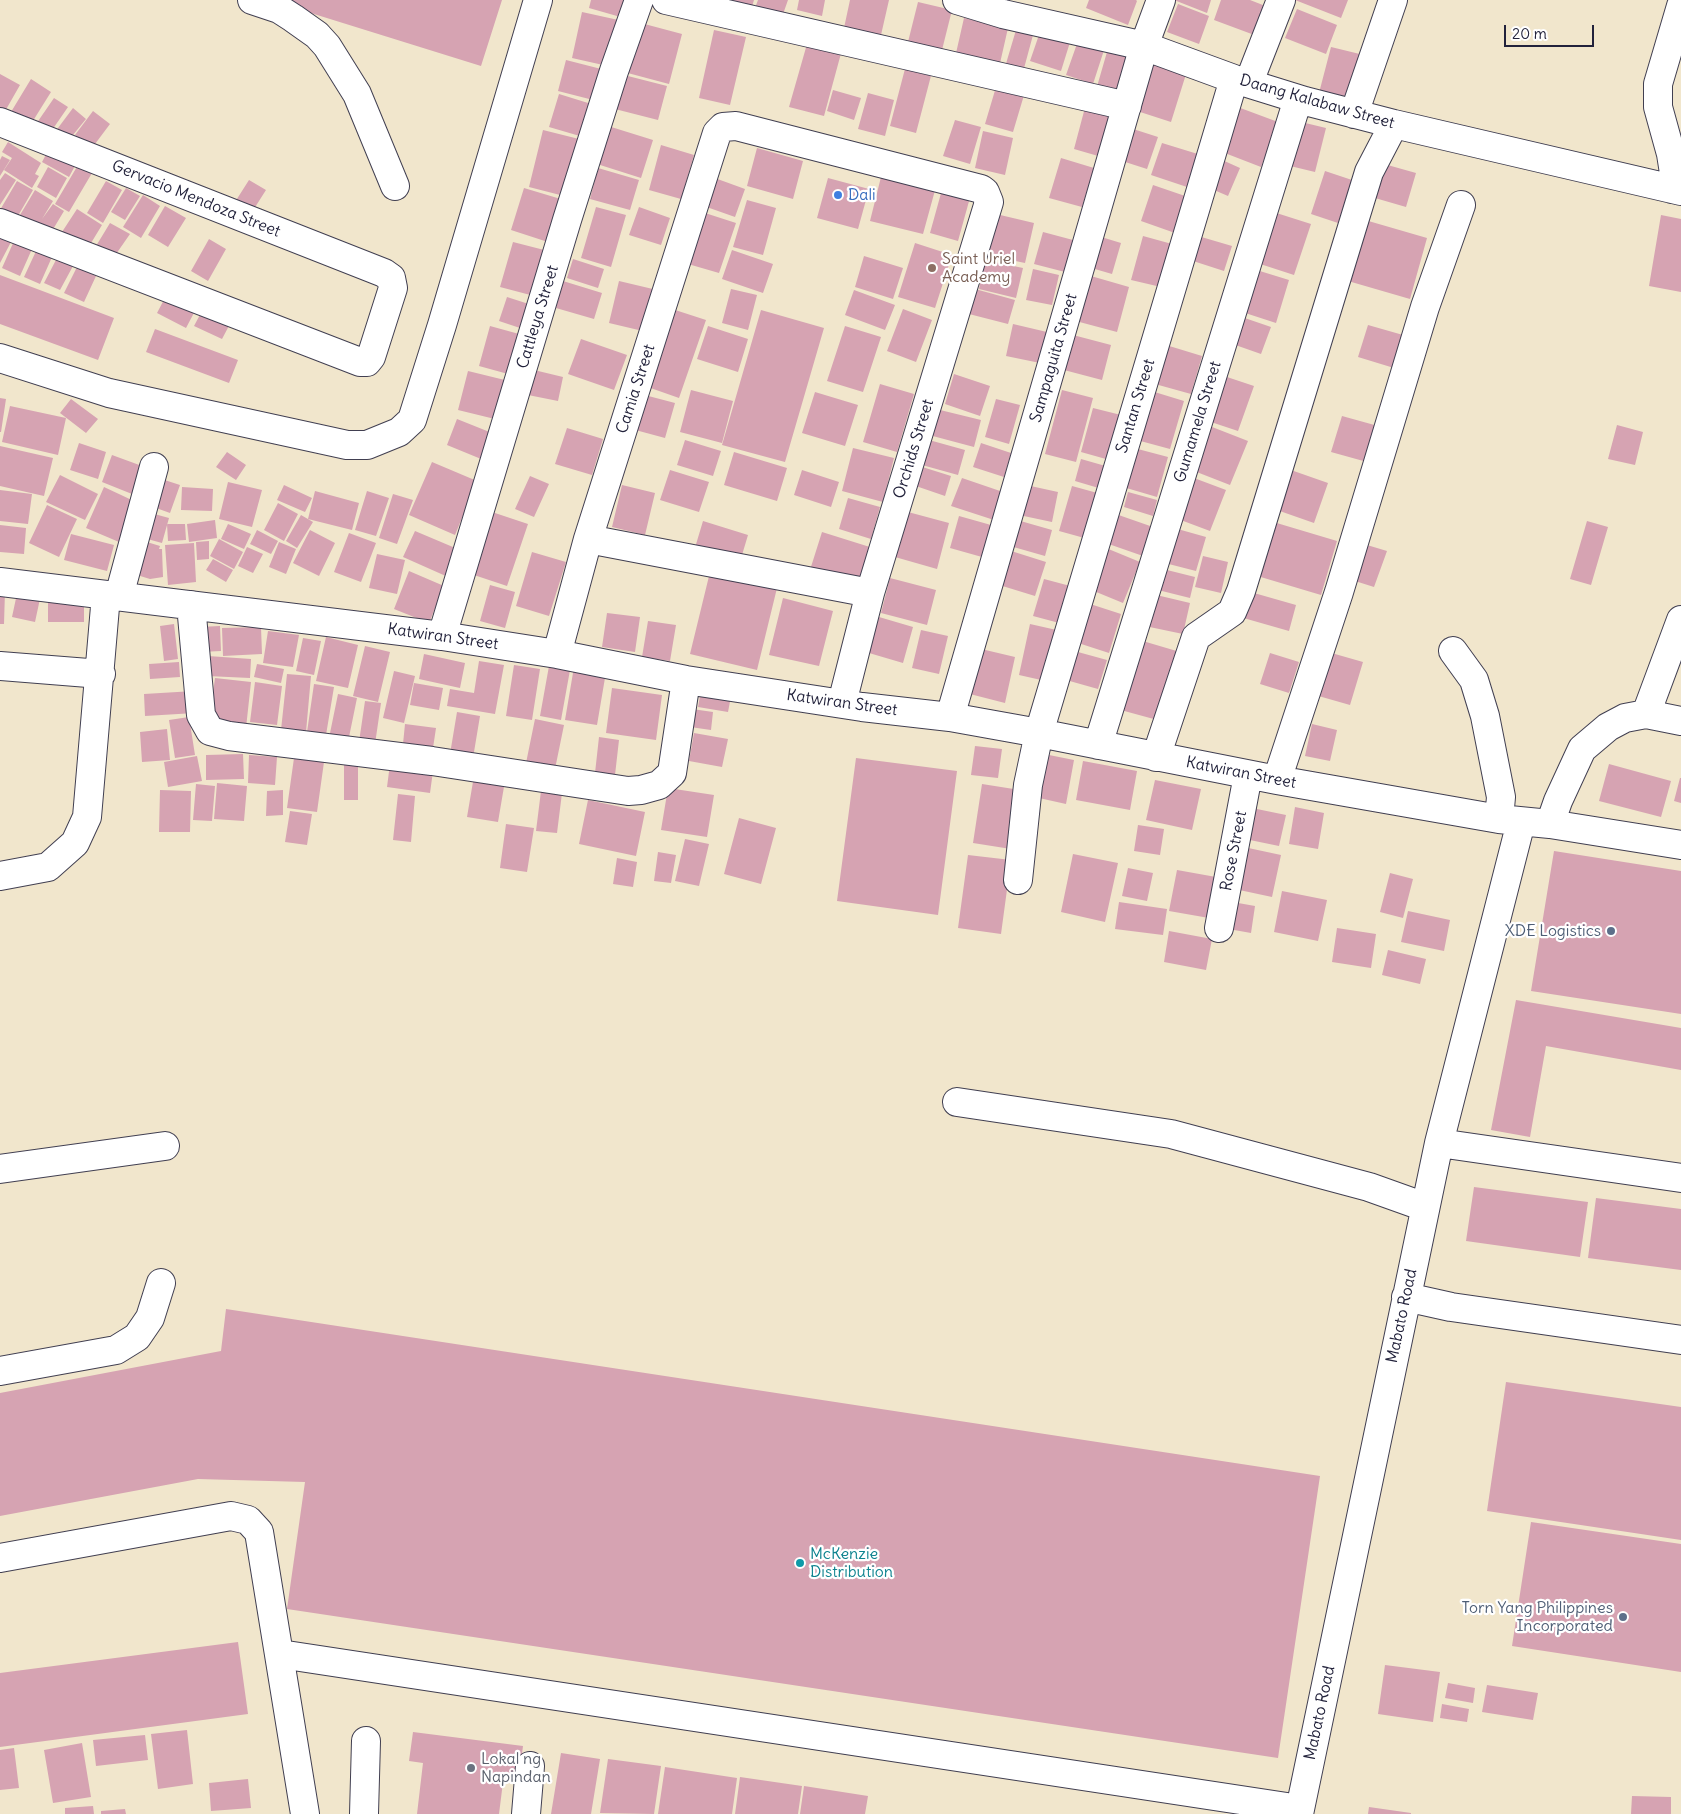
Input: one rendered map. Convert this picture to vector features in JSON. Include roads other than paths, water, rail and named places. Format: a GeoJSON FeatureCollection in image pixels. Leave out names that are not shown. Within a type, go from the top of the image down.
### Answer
{"type":"FeatureCollection","features":[{"type":"Feature","properties":{"kind":"street"},"geometry":{"type":"LineString","coordinates":[[252,0],[279,10],[293,18],[327,46],[357,94],[395,186]]}},
{"type":"Feature","properties":{"kind":"street"},"geometry":{"type":"LineString","coordinates":[[0,358],[109,393],[346,445],[367,445],[399,432],[412,420],[442,326],[538,0]]}},
{"type":"Feature","properties":{"kind":"street","name":"Cattleya Street"},"geometry":{"type":"LineString","coordinates":[[442,636],[567,220],[614,70],[639,0]]}},
{"type":"Feature","properties":{"kind":"street"},"geometry":{"type":"LineString","coordinates":[[666,0],[1127,106]]}},
{"type":"Feature","properties":{"kind":"street","name":"Daang Kalabaw Street"},"geometry":{"type":"LineString","coordinates":[[957,0],[1006,7],[1144,46],[1298,99],[1354,114],[1676,190]]}},
{"type":"Feature","properties":{"kind":"street","name":"Sampaguita Street"},"geometry":{"type":"LineString","coordinates":[[950,718],[1144,46],[1161,0]]}},
{"type":"Feature","properties":{"kind":"street","name":"Santan Street"},"geometry":{"type":"LineString","coordinates":[[1018,880],[1028,785],[1039,732],[1242,80],[1282,0]]}},
{"type":"Feature","properties":{"kind":"street"},"geometry":{"type":"LineString","coordinates":[[1354,114],[1394,0]]}},
{"type":"Feature","properties":{"kind":"street"},"geometry":{"type":"LineString","coordinates":[[1676,190],[1671,154],[1658,107],[1658,84],[1681,6]]}},
{"type":"Feature","properties":{"kind":"street","name":"Gumamela Street"},"geometry":{"type":"LineString","coordinates":[[1098,745],[1298,99]]}},
{"type":"Feature","properties":{"kind":"street","name":"Gervacio Mendoza Street"},"geometry":{"type":"LineString","coordinates":[[0,122],[384,273],[391,278],[393,288],[371,357],[367,362],[360,362],[0,223]]}},
{"type":"Feature","properties":{"kind":"street"},"geometry":{"type":"LineString","coordinates":[[1156,757],[1196,637],[1232,612],[1241,591],[1369,172],[1394,124]]}},
{"type":"Feature","properties":{"kind":"street","name":"Camia Street"},"geometry":{"type":"LineString","coordinates":[[556,654],[588,539],[717,132],[729,125],[746,128],[981,189],[987,197]]}},
{"type":"Feature","properties":{"kind":"street","name":"Orchids Street"},"geometry":{"type":"LineString","coordinates":[[842,703],[870,593],[988,207],[987,197]]}},
{"type":"Feature","properties":{"kind":"street"},"geometry":{"type":"LineString","coordinates":[[1277,780],[1339,592],[1424,307],[1460,206]]}},
{"type":"Feature","properties":{"kind":"street"},"geometry":{"type":"LineString","coordinates":[[0,876],[48,867],[75,843],[87,817],[101,674],[113,595],[154,466]]}},
{"type":"Feature","properties":{"kind":"street"},"geometry":{"type":"LineString","coordinates":[[588,539],[870,593]]}},
{"type":"Feature","properties":{"kind":"street","name":"Katwiran Street"},"geometry":{"type":"LineString","coordinates":[[0,582],[442,636],[556,654],[686,680],[1039,732],[1248,775],[1510,821],[1550,824],[1681,845]]}},
{"type":"Feature","properties":{"kind":"street"},"geometry":{"type":"LineString","coordinates":[[191,605],[202,720],[210,731],[228,736],[432,761],[628,791],[641,790],[659,785],[672,773],[686,680]]}},
{"type":"Feature","properties":{"kind":"street"},"geometry":{"type":"LineString","coordinates":[[1646,714],[1681,620]]}},
{"type":"Feature","properties":{"kind":"street","name":"Mabato Road"},"geometry":{"type":"LineString","coordinates":[[1300,1812],[1438,1143],[1510,821],[1501,797],[1484,716],[1474,680],[1453,651]]}},
{"type":"Feature","properties":{"kind":"street"},"geometry":{"type":"LineString","coordinates":[[0,666],[101,674]]}},
{"type":"Feature","properties":{"kind":"street"},"geometry":{"type":"LineString","coordinates":[[1550,824],[1558,801],[1582,749],[1608,727],[1625,718],[1646,714],[1681,721]]}},
{"type":"Feature","properties":{"kind":"street","name":"Rose Street"},"geometry":{"type":"LineString","coordinates":[[1219,928],[1248,775]]}},
{"type":"Feature","properties":{"kind":"street"},"geometry":{"type":"LineString","coordinates":[[957,1102],[1171,1134],[1369,1187],[1425,1207]]}},
{"type":"Feature","properties":{"kind":"street"},"geometry":{"type":"LineString","coordinates":[[1438,1143],[1681,1178]]}},
{"type":"Feature","properties":{"kind":"street"},"geometry":{"type":"LineString","coordinates":[[0,1169],[165,1146]]}},
{"type":"Feature","properties":{"kind":"street"},"geometry":{"type":"LineString","coordinates":[[0,1371],[116,1350],[137,1336],[150,1318],[161,1283]]}},
{"type":"Feature","properties":{"kind":"street"},"geometry":{"type":"LineString","coordinates":[[1406,1297],[1451,1307],[1681,1340]]}},
{"type":"Feature","properties":{"kind":"street"},"geometry":{"type":"LineString","coordinates":[[0,1558],[231,1516],[248,1520],[259,1532],[306,1814]]}},
{"type":"Feature","properties":{"kind":"street"},"geometry":{"type":"LineString","coordinates":[[280,1654],[1300,1812]]}},
{"type":"Feature","properties":{"kind":"street"},"geometry":{"type":"LineString","coordinates":[[364,1814],[366,1741]]}},
{"type":"Feature","properties":{"kind":"street"},"geometry":{"type":"LineString","coordinates":[[526,1814],[530,1766]]}},
{"type":"Feature","properties":{"kind":"place","name":"Dali"},"geometry":{"type":"Point","coordinates":[838,195]}},
{"type":"Feature","properties":{"kind":"place","name":"Saint Uriel Academy"},"geometry":{"type":"Point","coordinates":[932,268]}},
{"type":"Feature","properties":{"kind":"place","name":"XDE Logistics"},"geometry":{"type":"Point","coordinates":[1611,931]}},
{"type":"Feature","properties":{"kind":"place","name":"McKenzie Distribution"},"geometry":{"type":"Point","coordinates":[800,1563]}},
{"type":"Feature","properties":{"kind":"place","name":"Torn Yang Philippines Incorporated"},"geometry":{"type":"Point","coordinates":[1623,1617]}},
{"type":"Feature","properties":{"kind":"place","name":"Lokal ng Napindan"},"geometry":{"type":"Point","coordinates":[471,1768]}}]}
